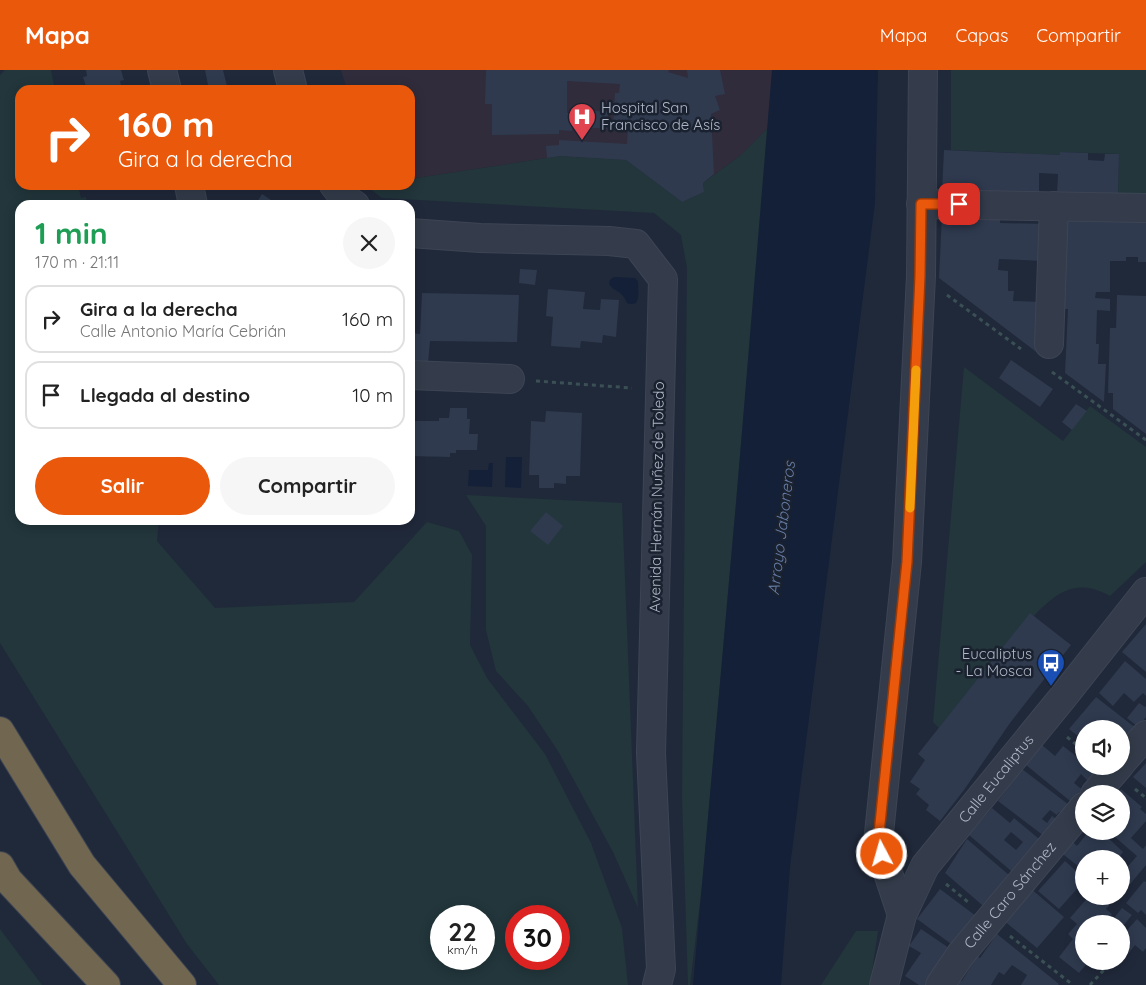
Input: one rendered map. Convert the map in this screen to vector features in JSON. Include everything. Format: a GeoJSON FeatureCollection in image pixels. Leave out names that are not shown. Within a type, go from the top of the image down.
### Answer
{"type":"FeatureCollection","features":[{"type":"Feature","properties":{"kind":"highway"},"geometry":{"type":"LineString","coordinates":[[0,731],[82,865],[177,979]]}},
{"type":"Feature","properties":{"kind":"highway"},"geometry":{"type":"LineString","coordinates":[[0,866],[8,880],[106,985]]}},
{"type":"Feature","properties":{"kind":"street"},"geometry":{"type":"LineString","coordinates":[[162,70],[166,85]]}},
{"type":"Feature","properties":{"kind":"street"},"geometry":{"type":"LineString","coordinates":[[288,70],[291,85]]}},
{"type":"Feature","properties":{"kind":"street"},"geometry":{"type":"LineString","coordinates":[[902,914],[878,843],[907,562],[920,276],[923,70]]}},
{"type":"Feature","properties":{"kind":"street"},"geometry":{"type":"LineString","coordinates":[[921,204],[1146,208]]}},
{"type":"Feature","properties":{"kind":"street"},"geometry":{"type":"LineString","coordinates":[[1049,344],[1054,206]]}},
{"type":"Feature","properties":{"kind":"street","name":"Avenida Hernán Nuñez de Toledo"},"geometry":{"type":"LineString","coordinates":[[415,233],[480,238],[609,241],[636,244],[663,279],[651,753],[661,969],[657,985]]}},
{"type":"Feature","properties":{"kind":"street"},"geometry":{"type":"LineString","coordinates":[[415,375],[522,380]]}},
{"type":"Feature","properties":{"kind":"street","name":"Calle Eucaliptus"},"geometry":{"type":"LineString","coordinates":[[884,985],[902,914],[925,866],[1146,592]]}},
{"type":"Feature","properties":{"kind":"street"},"geometry":{"type":"LineString","coordinates":[[1130,753],[1146,735]]}},
{"type":"Feature","properties":{"kind":"street"},"geometry":{"type":"LineString","coordinates":[[1103,785],[1111,775]]}},
{"type":"Feature","properties":{"kind":"street","name":"Calle Caro Sánchez"},"geometry":{"type":"LineString","coordinates":[[940,985],[961,954],[1075,818]]}},
{"type":"Feature","properties":{"kind":"path"},"geometry":{"type":"LineString","coordinates":[[522,380],[626,387]]}},
{"type":"Feature","properties":{"kind":"path"},"geometry":{"type":"LineString","coordinates":[[945,883],[1073,985]]}},
{"type":"Feature","properties":{"kind":"path"},"geometry":{"type":"LineString","coordinates":[[1090,985],[1104,970]]}},
{"type":"Feature","properties":{"kind":"shaded area","name":"Hospital San Francisco de Asís"},"geometry":{"type":"Polygon","coordinates":[[[341,70],[772,70],[769,127],[741,155],[703,183],[704,192],[682,202],[626,160],[560,156],[415,178],[415,85],[346,85],[341,70]]]}},
{"type":"Feature","properties":{"kind":"green space"},"geometry":{"type":"Polygon","coordinates":[[[5,70],[51,70],[54,85],[15,85],[15,190],[79,190],[81,198],[86,197],[86,200],[15,200],[15,525],[159,525],[157,541],[215,608],[354,602],[427,522],[459,531],[472,555],[470,645],[487,678],[545,754],[591,843],[622,928],[628,985],[219,985],[187,944],[0,643],[0,75],[5,70]]]}},
{"type":"Feature","properties":{"kind":"green space"},"geometry":{"type":"Polygon","coordinates":[[[951,70],[1146,70],[1146,196],[1118,196],[1119,154],[1060,152],[1060,155],[951,150],[951,70]]]}},
{"type":"Feature","properties":{"kind":"green space"},"geometry":{"type":"Polygon","coordinates":[[[769,127],[703,877],[690,985],[688,985],[682,797],[687,268],[681,235],[654,213],[382,198],[372,190],[415,190],[415,178],[560,156],[626,160],[682,202],[704,192],[703,183],[741,155],[769,127]]]}},
{"type":"Feature","properties":{"kind":"green space"},"geometry":{"type":"Polygon","coordinates":[[[964,367],[1063,441],[1090,406],[1146,447],[1146,562],[1110,596],[1088,588],[1069,590],[1051,600],[1034,616],[1030,614],[939,728],[933,722],[964,367]]]}},
{"type":"Feature","properties":{"kind":"green space"},"geometry":{"type":"Polygon","coordinates":[[[466,495],[622,503],[638,908],[613,852],[558,751],[528,706],[496,671],[486,630],[486,526],[466,495]]]}},
{"type":"Feature","properties":{"kind":"green space"},"geometry":{"type":"Polygon","coordinates":[[[0,929],[42,985],[0,985],[0,929]]]}},
{"type":"Feature","properties":{"kind":"green space"},"geometry":{"type":"Polygon","coordinates":[[[856,931],[878,931],[870,985],[821,985],[856,931]]]}},
{"type":"Feature","properties":{"kind":"water","name":"Arroyo Jaboneros"},"geometry":{"type":"Polygon","coordinates":[[[772,70],[878,70],[875,203],[790,867],[781,985],[693,985],[736,504],[772,70]]]}},
{"type":"Feature","properties":{"kind":"water"},"geometry":{"type":"Polygon","coordinates":[[[614,277],[635,278],[638,281],[638,298],[635,303],[627,303],[623,295],[611,287],[609,284],[610,280],[614,277]]]}},
{"type":"Feature","properties":{"kind":"water"},"geometry":{"type":"Polygon","coordinates":[[[506,457],[522,457],[521,488],[505,487],[506,457]]]}},
{"type":"Feature","properties":{"kind":"water"},"geometry":{"type":"Polygon","coordinates":[[[489,463],[493,463],[492,487],[468,486],[469,470],[488,470],[489,463]]]}},
{"type":"Feature","properties":{"kind":"building"},"geometry":{"type":"Polygon","coordinates":[[[86,70],[121,70],[124,80],[120,81],[121,85],[85,85],[83,77],[87,76],[86,70]]]}},
{"type":"Feature","properties":{"kind":"building"},"geometry":{"type":"Polygon","coordinates":[[[205,70],[223,70],[227,85],[208,85],[205,70]]]}},
{"type":"Feature","properties":{"kind":"building"},"geometry":{"type":"Polygon","coordinates":[[[486,70],[669,70],[668,72],[688,78],[687,70],[720,70],[725,94],[715,96],[720,110],[711,114],[714,174],[703,183],[704,192],[682,202],[626,160],[560,156],[547,158],[546,146],[559,145],[559,140],[627,144],[628,128],[613,127],[615,93],[619,93],[620,84],[567,81],[567,113],[574,113],[574,109],[608,112],[607,129],[573,126],[572,131],[559,130],[559,134],[492,135],[492,104],[485,104],[486,70]]]}},
{"type":"Feature","properties":{"kind":"building"},"geometry":{"type":"Polygon","coordinates":[[[944,150],[1060,155],[1060,152],[1088,153],[1088,160],[1104,161],[1105,154],[1119,154],[1118,196],[1057,194],[1058,174],[1039,173],[1039,193],[942,190],[944,150]]]}},
{"type":"Feature","properties":{"kind":"building"},"geometry":{"type":"Polygon","coordinates":[[[262,194],[271,200],[258,200],[262,194]]]}},
{"type":"Feature","properties":{"kind":"building"},"geometry":{"type":"Polygon","coordinates":[[[942,215],[1000,217],[1000,223],[1046,224],[1044,261],[999,259],[998,270],[1008,271],[1008,291],[1014,291],[1013,301],[1042,302],[1039,354],[939,278],[942,215]]]}},
{"type":"Feature","properties":{"kind":"building"},"geometry":{"type":"Polygon","coordinates":[[[1063,219],[1146,221],[1146,262],[1138,262],[1138,257],[1126,257],[1126,261],[1110,261],[1110,292],[1096,292],[1095,298],[1110,299],[1110,311],[1097,310],[1096,344],[1099,344],[1098,364],[1106,364],[1104,402],[1065,373],[1068,309],[1058,309],[1063,219]]]}},
{"type":"Feature","properties":{"kind":"building"},"geometry":{"type":"Polygon","coordinates":[[[520,269],[537,270],[535,285],[519,283],[520,269]]]}},
{"type":"Feature","properties":{"kind":"building"},"geometry":{"type":"Polygon","coordinates":[[[548,289],[585,292],[583,309],[600,310],[601,299],[619,300],[616,337],[603,335],[602,343],[581,341],[580,348],[551,346],[553,317],[546,316],[548,289]]]}},
{"type":"Feature","properties":{"kind":"building"},"geometry":{"type":"Polygon","coordinates":[[[422,293],[519,295],[517,342],[430,341],[428,363],[415,362],[415,334],[420,334],[422,293]]]}},
{"type":"Feature","properties":{"kind":"building"},"geometry":{"type":"Polygon","coordinates":[[[1117,295],[1146,296],[1146,434],[1113,409],[1113,393],[1108,393],[1110,328],[1116,328],[1117,295]]]}},
{"type":"Feature","properties":{"kind":"building"},"geometry":{"type":"Polygon","coordinates":[[[1011,360],[1053,389],[1040,407],[999,378],[1011,360]]]}},
{"type":"Feature","properties":{"kind":"building"},"geometry":{"type":"Polygon","coordinates":[[[1076,404],[1087,411],[1072,430],[1062,422],[1076,404]]]}},
{"type":"Feature","properties":{"kind":"building"},"geometry":{"type":"Polygon","coordinates":[[[450,408],[467,408],[467,419],[470,419],[469,434],[478,434],[477,450],[456,450],[456,453],[450,453],[450,457],[415,456],[415,421],[439,421],[439,418],[449,418],[450,408]]]}},
{"type":"Feature","properties":{"kind":"building"},"geometry":{"type":"Polygon","coordinates":[[[546,411],[582,413],[580,476],[566,476],[566,484],[554,483],[554,488],[539,488],[539,475],[529,475],[531,421],[545,422],[546,411]]]}},
{"type":"Feature","properties":{"kind":"building"},"geometry":{"type":"Polygon","coordinates":[[[546,512],[563,526],[548,545],[530,531],[546,512]]]}},
{"type":"Feature","properties":{"kind":"building"},"geometry":{"type":"Polygon","coordinates":[[[1030,613],[1071,645],[1010,723],[964,790],[940,821],[926,810],[929,805],[916,794],[920,789],[910,782],[925,760],[918,754],[1030,613]]]}},
{"type":"Feature","properties":{"kind":"building"},"geometry":{"type":"Polygon","coordinates":[[[1146,624],[1146,672],[1122,652],[1146,624]]]}},
{"type":"Feature","properties":{"kind":"building"},"geometry":{"type":"Polygon","coordinates":[[[1125,661],[1146,679],[1146,696],[1143,693],[1134,702],[1124,693],[1113,706],[1099,693],[1125,661]]]}},
{"type":"Feature","properties":{"kind":"building"},"geometry":{"type":"Polygon","coordinates":[[[1096,697],[1125,720],[1077,720],[1096,697]]]}},
{"type":"Feature","properties":{"kind":"building"},"geometry":{"type":"Polygon","coordinates":[[[1139,703],[1146,706],[1146,717],[1138,727],[1127,718],[1139,703]]]}},
{"type":"Feature","properties":{"kind":"building"},"geometry":{"type":"Polygon","coordinates":[[[1075,722],[1075,734],[1069,729],[1075,722]]]}},
{"type":"Feature","properties":{"kind":"building"},"geometry":{"type":"Polygon","coordinates":[[[1130,724],[1137,729],[1130,738],[1130,724]]]}},
{"type":"Feature","properties":{"kind":"building"},"geometry":{"type":"Polygon","coordinates":[[[1042,745],[1055,756],[1063,746],[1075,755],[1075,775],[1080,775],[1074,783],[1076,785],[1075,805],[1026,765],[1042,745]]]}},
{"type":"Feature","properties":{"kind":"building"},"geometry":{"type":"Polygon","coordinates":[[[1146,763],[1146,788],[1133,777],[1146,763]]]}},
{"type":"Feature","properties":{"kind":"building"},"geometry":{"type":"Polygon","coordinates":[[[1022,769],[1073,808],[1065,817],[1059,812],[1057,815],[1050,810],[1042,819],[1047,823],[1052,816],[1061,823],[1048,839],[998,801],[1022,769]]]}},
{"type":"Feature","properties":{"kind":"building"},"geometry":{"type":"Polygon","coordinates":[[[1082,775],[1100,776],[1092,785],[1082,775]]]}},
{"type":"Feature","properties":{"kind":"building"},"geometry":{"type":"Polygon","coordinates":[[[1130,797],[1142,807],[1140,809],[1146,814],[1146,821],[1131,838],[1143,849],[1146,845],[1146,865],[1130,884],[1130,864],[1137,856],[1118,840],[1130,840],[1130,797]]]}},
{"type":"Feature","properties":{"kind":"building"},"geometry":{"type":"Polygon","coordinates":[[[992,808],[1010,823],[1014,818],[1044,843],[1017,876],[969,835],[992,808]],[[1011,832],[1004,840],[1016,850],[1023,842],[1011,832]]]}},
{"type":"Feature","properties":{"kind":"building"},"geometry":{"type":"Polygon","coordinates":[[[967,839],[1016,881],[989,911],[945,873],[967,839]]]}},
{"type":"Feature","properties":{"kind":"building"},"geometry":{"type":"Polygon","coordinates":[[[1069,839],[1077,846],[1082,840],[1110,840],[1121,850],[1075,850],[1075,864],[1059,851],[1069,839]]]}},
{"type":"Feature","properties":{"kind":"building"},"geometry":{"type":"Polygon","coordinates":[[[1065,861],[1075,870],[1075,891],[1059,909],[1038,891],[1065,861]]]}},
{"type":"Feature","properties":{"kind":"building"},"geometry":{"type":"Polygon","coordinates":[[[1144,881],[1146,882],[1146,915],[1141,910],[1138,913],[1128,905],[1130,905],[1130,898],[1144,881]]]}},
{"type":"Feature","properties":{"kind":"building"},"geometry":{"type":"Polygon","coordinates":[[[1030,888],[1064,917],[1037,948],[1003,920],[1030,888]]]}},
{"type":"Feature","properties":{"kind":"building"},"geometry":{"type":"Polygon","coordinates":[[[940,889],[980,919],[958,949],[917,919],[940,889]]]}},
{"type":"Feature","properties":{"kind":"building"},"geometry":{"type":"Polygon","coordinates":[[[1081,905],[1109,905],[1106,909],[1112,914],[1075,915],[1075,922],[1070,918],[1081,905]]]}},
{"type":"Feature","properties":{"kind":"building"},"geometry":{"type":"Polygon","coordinates":[[[1122,908],[1132,915],[1130,917],[1130,915],[1116,915],[1122,908]]]}},
{"type":"Feature","properties":{"kind":"building"},"geometry":{"type":"Polygon","coordinates":[[[1137,919],[1146,928],[1146,948],[1143,952],[1135,945],[1130,952],[1130,927],[1137,919]]]}},
{"type":"Feature","properties":{"kind":"building"},"geometry":{"type":"Polygon","coordinates":[[[1075,926],[1075,970],[1059,957],[1073,939],[1068,934],[1075,926]]]}},
{"type":"Feature","properties":{"kind":"building"},"geometry":{"type":"Polygon","coordinates":[[[921,929],[955,952],[932,985],[919,985],[905,976],[921,953],[909,946],[921,929]]]}},
{"type":"Feature","properties":{"kind":"building"},"geometry":{"type":"Polygon","coordinates":[[[997,934],[1059,984],[1021,985],[1027,975],[1012,965],[1004,975],[999,972],[991,985],[949,985],[954,976],[962,981],[977,956],[980,958],[997,934]]]}},
{"type":"Feature","properties":{"kind":"slow traffic"},"geometry":{"type":"LineString","coordinates":[[910,508],[916,370]]}},
{"type":"Feature","properties":{"kind":"place","name":"Hospital San Francisco de Asís"},"geometry":{"type":"Point","coordinates":[582,141]}},
{"type":"Feature","properties":{"kind":"place","name":"Eucaliptus - La Mosca"},"geometry":{"type":"Point","coordinates":[1051,687]}},
{"type":"Feature","properties":{"kind":"route"},"geometry":{"type":"LineString","coordinates":[[882,854],[878,843],[907,562],[920,276],[921,204],[959,204]]}}]}
